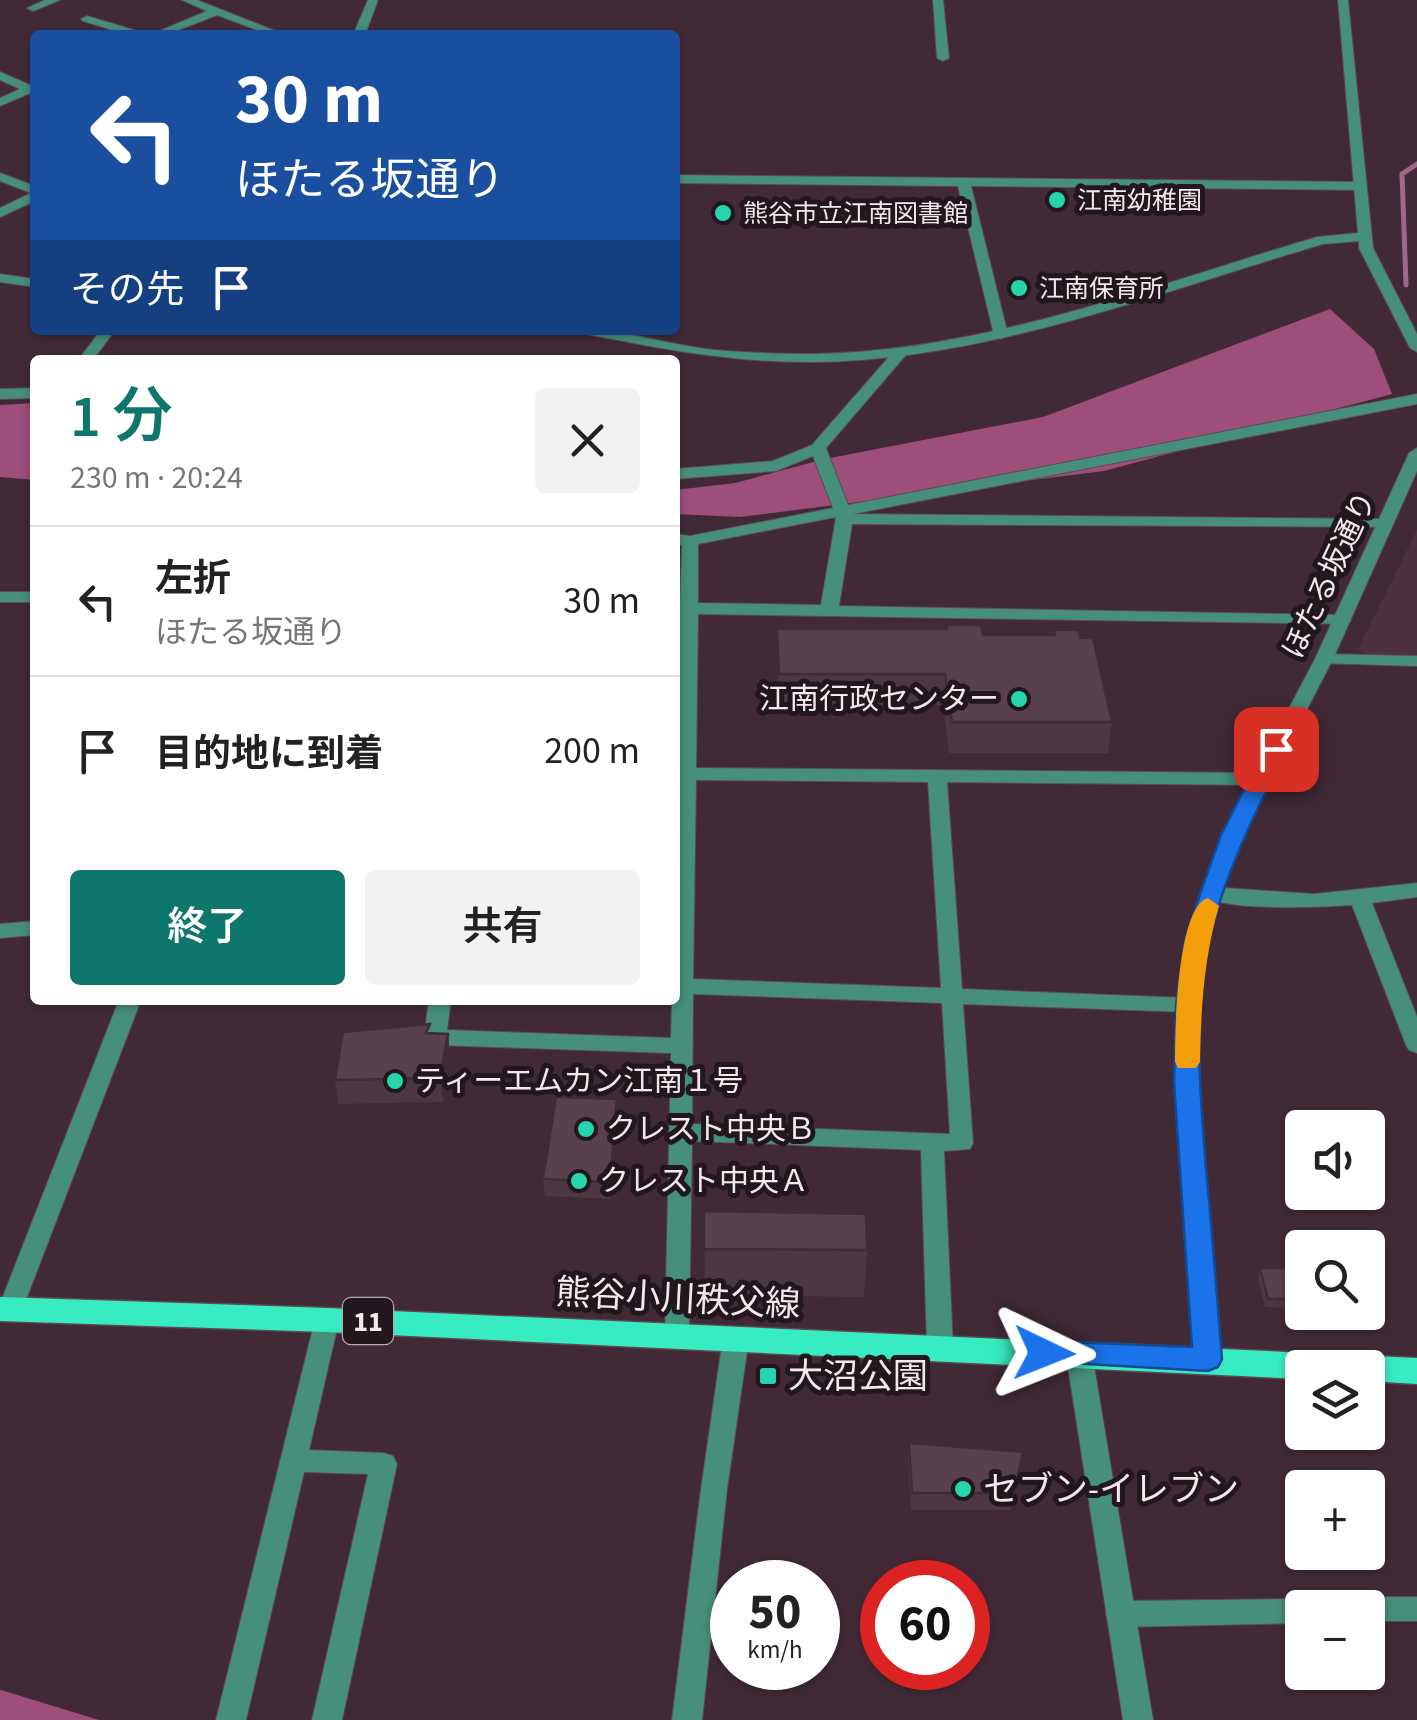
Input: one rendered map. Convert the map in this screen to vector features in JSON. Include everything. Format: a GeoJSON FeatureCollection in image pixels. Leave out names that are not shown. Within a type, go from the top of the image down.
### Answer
{"type":"FeatureCollection","features":[{"type":"Feature","properties":{"kind":"main road","name":"熊谷小川秩父線"},"geometry":{"type":"LineString","coordinates":[[5,1309],[1285,1364]]}},
{"type":"Feature","properties":{"kind":"main road"},"geometry":{"type":"LineString","coordinates":[[1385,1369],[1417,1371]]}},
{"type":"Feature","properties":{"kind":"street"},"geometry":{"type":"LineString","coordinates":[[34,8],[54,0]]}},
{"type":"Feature","properties":{"kind":"street"},"geometry":{"type":"LineString","coordinates":[[187,0],[266,30]]}},
{"type":"Feature","properties":{"kind":"street"},"geometry":{"type":"LineString","coordinates":[[362,30],[373,0]]}},
{"type":"Feature","properties":{"kind":"street"},"geometry":{"type":"LineString","coordinates":[[938,0],[943,58]]}},
{"type":"Feature","properties":{"kind":"street"},"geometry":{"type":"LineString","coordinates":[[1343,0],[1364,236],[1378,276],[1417,348]]}},
{"type":"Feature","properties":{"kind":"street"},"geometry":{"type":"LineString","coordinates":[[169,30],[215,12]]}},
{"type":"Feature","properties":{"kind":"street"},"geometry":{"type":"LineString","coordinates":[[87,19],[123,30]]}},
{"type":"Feature","properties":{"kind":"street"},"geometry":{"type":"LineString","coordinates":[[0,76],[30,87]]}},
{"type":"Feature","properties":{"kind":"street"},"geometry":{"type":"LineString","coordinates":[[0,102],[30,89]]}},
{"type":"Feature","properties":{"kind":"street"},"geometry":{"type":"LineString","coordinates":[[0,177],[30,191]]}},
{"type":"Feature","properties":{"kind":"street"},"geometry":{"type":"LineString","coordinates":[[680,179],[1358,186]]}},
{"type":"Feature","properties":{"kind":"street"},"geometry":{"type":"LineString","coordinates":[[963,180],[1001,336]]}},
{"type":"Feature","properties":{"kind":"street"},"geometry":{"type":"LineString","coordinates":[[0,214],[30,196]]}},
{"type":"Feature","properties":{"kind":"street"},"geometry":{"type":"LineString","coordinates":[[613,335],[714,354],[813,358],[900,353],[1001,336],[1322,240],[1364,236]]}},
{"type":"Feature","properties":{"kind":"street"},"geometry":{"type":"LineString","coordinates":[[0,278],[30,281]]}},
{"type":"Feature","properties":{"kind":"street"},"geometry":{"type":"LineString","coordinates":[[89,355],[104,335]]}},
{"type":"Feature","properties":{"kind":"street"},"geometry":{"type":"LineString","coordinates":[[680,474],[776,466],[818,448],[900,353]]}},
{"type":"Feature","properties":{"kind":"street"},"geometry":{"type":"LineString","coordinates":[[0,394],[30,393]]}},
{"type":"Feature","properties":{"kind":"street"},"geometry":{"type":"LineString","coordinates":[[1260,779],[680,774],[682,540],[842,515],[1417,398]]}},
{"type":"Feature","properties":{"kind":"street"},"geometry":{"type":"LineString","coordinates":[[818,448],[842,515],[830,610]]}},
{"type":"Feature","properties":{"kind":"street","name":"ほたる坂通り"},"geometry":{"type":"LineString","coordinates":[[1208,1359],[1187,1082],[1188,1005],[1197,941],[1232,835],[1324,659],[1417,453]]}},
{"type":"Feature","properties":{"kind":"street"},"geometry":{"type":"LineString","coordinates":[[842,515],[1384,524]]}},
{"type":"Feature","properties":{"kind":"street"},"geometry":{"type":"LineString","coordinates":[[0,597],[30,597]]}},
{"type":"Feature","properties":{"kind":"street"},"geometry":{"type":"LineString","coordinates":[[681,608],[1342,620]]}},
{"type":"Feature","properties":{"kind":"street"},"geometry":{"type":"LineString","coordinates":[[1324,659],[1417,661]]}},
{"type":"Feature","properties":{"kind":"street"},"geometry":{"type":"LineString","coordinates":[[680,1132],[962,1143],[937,776]]}},
{"type":"Feature","properties":{"kind":"street"},"geometry":{"type":"LineString","coordinates":[[1212,894],[1247,900],[1360,899],[1417,890]]}},
{"type":"Feature","properties":{"kind":"street"},"geometry":{"type":"LineString","coordinates":[[1360,899],[1417,1044]]}},
{"type":"Feature","properties":{"kind":"street"},"geometry":{"type":"LineString","coordinates":[[0,931],[30,928]]}},
{"type":"Feature","properties":{"kind":"street"},"geometry":{"type":"LineString","coordinates":[[678,1335],[680,938]]}},
{"type":"Feature","properties":{"kind":"street"},"geometry":{"type":"LineString","coordinates":[[682,986],[1188,1005]]}},
{"type":"Feature","properties":{"kind":"street"},"geometry":{"type":"LineString","coordinates":[[5,1309],[128,1005]]}},
{"type":"Feature","properties":{"kind":"street"},"geometry":{"type":"LineString","coordinates":[[439,1005],[435,1036],[682,1046]]}},
{"type":"Feature","properties":{"kind":"street"},"geometry":{"type":"LineString","coordinates":[[932,1142],[940,1348]]}},
{"type":"Feature","properties":{"kind":"street"},"geometry":{"type":"LineString","coordinates":[[231,1720],[327,1320]]}},
{"type":"Feature","properties":{"kind":"street"},"geometry":{"type":"LineString","coordinates":[[687,1720],[736,1338]]}},
{"type":"Feature","properties":{"kind":"street"},"geometry":{"type":"LineString","coordinates":[[1079,1354],[1138,1720]]}},
{"type":"Feature","properties":{"kind":"street"},"geometry":{"type":"LineString","coordinates":[[296,1460],[384,1464],[327,1720]]}},
{"type":"Feature","properties":{"kind":"street"},"geometry":{"type":"LineString","coordinates":[[1385,1609],[1417,1608]]}},
{"type":"Feature","properties":{"kind":"street"},"geometry":{"type":"LineString","coordinates":[[1120,1614],[1285,1611]]}},
{"type":"Feature","properties":{"kind":"shaded area"},"geometry":{"type":"Polygon","coordinates":[[[1330,309],[1374,349],[1392,394],[1104,471],[740,517],[680,514],[680,489],[735,483],[825,459],[1043,417],[1330,309]]]}},
{"type":"Feature","properties":{"kind":"shaded area"},"geometry":{"type":"Polygon","coordinates":[[[30,403],[30,480],[0,477],[0,405],[30,403]]]}},
{"type":"Feature","properties":{"kind":"shaded area"},"geometry":{"type":"Polygon","coordinates":[[[1417,530],[1417,657],[1367,656],[1358,649],[1417,530]]]}},
{"type":"Feature","properties":{"kind":"shaded area"},"geometry":{"type":"Polygon","coordinates":[[[1,1690],[99,1720],[0,1720],[1,1690]]]}},
{"type":"Feature","properties":{"kind":"building"},"geometry":{"type":"Polygon","coordinates":[[[947,625],[981,625],[983,635],[1055,635],[1053,630],[1078,630],[1080,638],[1093,638],[1112,722],[952,722],[945,674],[779,674],[777,629],[947,629],[947,625]]]}},
{"type":"Feature","properties":{"kind":"building"},"geometry":{"type":"Polygon","coordinates":[[[430,1024],[426,1033],[448,1034],[440,1078],[335,1080],[343,1032],[430,1024]]]}},
{"type":"Feature","properties":{"kind":"building"},"geometry":{"type":"Polygon","coordinates":[[[556,1097],[617,1099],[610,1182],[543,1179],[556,1097]]]}},
{"type":"Feature","properties":{"kind":"building"},"geometry":{"type":"Polygon","coordinates":[[[704,1211],[866,1214],[867,1250],[704,1249],[704,1211]]]}},
{"type":"Feature","properties":{"kind":"building"},"geometry":{"type":"Polygon","coordinates":[[[1260,1268],[1285,1268],[1285,1299],[1268,1299],[1260,1268]]]}},
{"type":"Feature","properties":{"kind":"building","name":"セブン-イレブン"},"geometry":{"type":"Polygon","coordinates":[[[909,1443],[1023,1452],[1014,1493],[912,1493],[909,1443]]]}},
{"type":"Feature","properties":{"kind":"waterway"},"geometry":{"type":"LineString","coordinates":[[1406,285],[1402,174],[1417,164]]}},
{"type":"Feature","properties":{"kind":"slow traffic"},"geometry":{"type":"LineString","coordinates":[[1187,1062],[1188,1005],[1197,941],[1208,906]]}},
{"type":"Feature","properties":{"kind":"place","name":"江南幼稚園"},"geometry":{"type":"Point","coordinates":[1057,200]}},
{"type":"Feature","properties":{"kind":"place","name":"熊谷市立江南図書館"},"geometry":{"type":"Point","coordinates":[723,213]}},
{"type":"Feature","properties":{"kind":"place","name":"江南保育所"},"geometry":{"type":"Point","coordinates":[1019,288]}},
{"type":"Feature","properties":{"kind":"place","name":"江南行政センター"},"geometry":{"type":"Point","coordinates":[1019,699]}},
{"type":"Feature","properties":{"kind":"place","name":"ティーエムカン江南１号"},"geometry":{"type":"Point","coordinates":[395,1081]}},
{"type":"Feature","properties":{"kind":"place","name":"クレスト中央Ｂ"},"geometry":{"type":"Point","coordinates":[586,1129]}},
{"type":"Feature","properties":{"kind":"place","name":"クレスト中央Ａ"},"geometry":{"type":"Point","coordinates":[579,1181]}},
{"type":"Feature","properties":{"kind":"place","name":"大沼公園"},"geometry":{"type":"Point","coordinates":[768,1376]}},
{"type":"Feature","properties":{"kind":"place","name":"セブン-イレブン"},"geometry":{"type":"Point","coordinates":[963,1489]}},
{"type":"Feature","properties":{"kind":"route"},"geometry":{"type":"LineString","coordinates":[[1044,1353],[1208,1359],[1187,1082],[1188,1005],[1197,941],[1232,835],[1276,749]]}}]}
